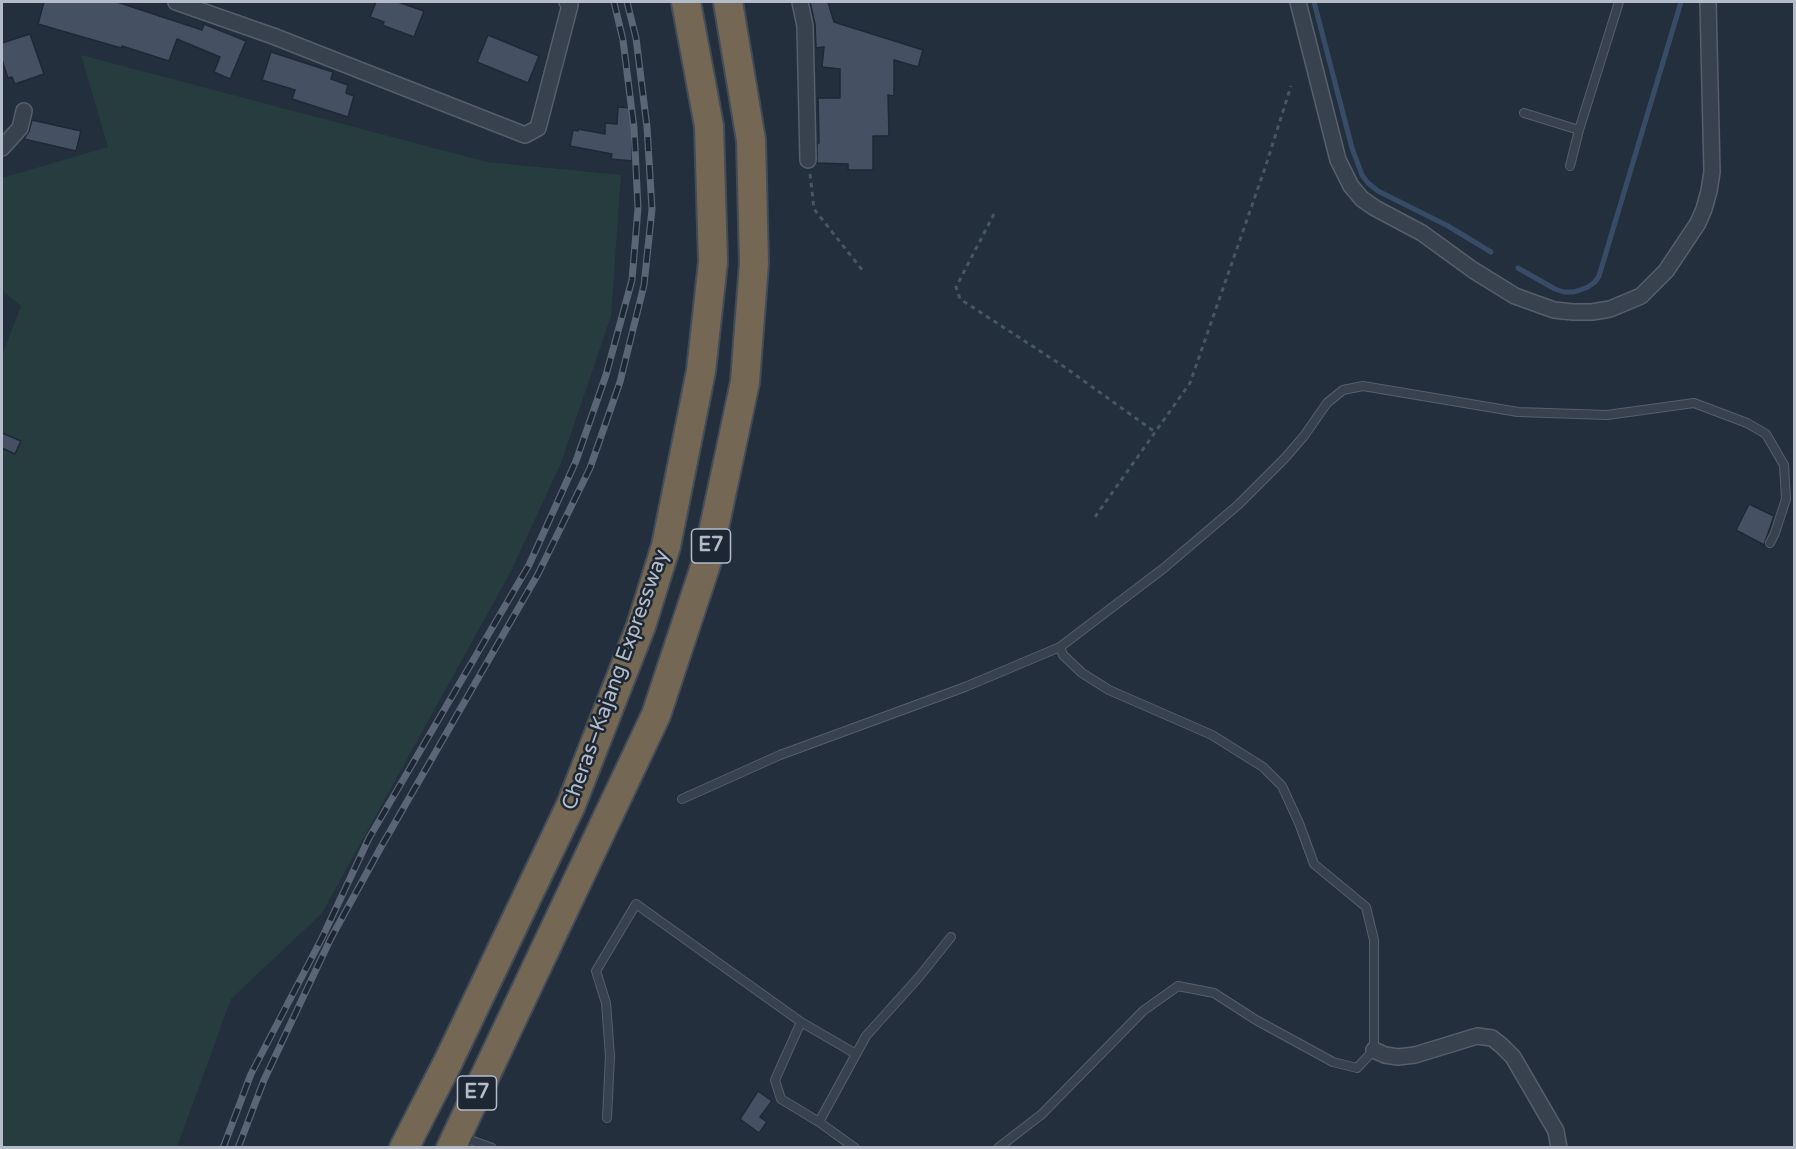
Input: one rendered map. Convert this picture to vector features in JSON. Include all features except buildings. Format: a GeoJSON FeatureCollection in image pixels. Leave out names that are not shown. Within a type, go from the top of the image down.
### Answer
{"type":"FeatureCollection","features":[{"type":"Feature","properties":{"kind":"highway","name":"Cheras–Kajang Expressway"},"geometry":{"type":"LineString","coordinates":[[401,1144],[453,1051],[571,805],[641,626],[666,546],[701,371],[712,262],[709,126],[686,2]]}},
{"type":"Feature","properties":{"kind":"highway","name":"Cheras–Kajang Expressway"},"geometry":{"type":"LineString","coordinates":[[454,1141],[656,715],[708,561],[745,382],[754,262],[751,140],[728,2]]}},
{"type":"Feature","properties":{"kind":"street"},"geometry":{"type":"LineString","coordinates":[[176,2],[273,36],[525,135],[538,128],[570,4],[567,2]]}},
{"type":"Feature","properties":{"kind":"street"},"geometry":{"type":"LineString","coordinates":[[800,2],[805,26],[808,160]]}},
{"type":"Feature","properties":{"kind":"street"},"geometry":{"type":"LineString","coordinates":[[1298,2],[1338,160],[1351,186],[1375,208],[1422,233],[1473,270],[1515,296],[1554,310],[1573,312],[1610,309],[1641,296],[1666,271],[1698,223],[1709,191],[1712,172],[1708,2]]}},
{"type":"Feature","properties":{"kind":"street"},"geometry":{"type":"LineString","coordinates":[[2,148],[20,128],[24,111]]}},
{"type":"Feature","properties":{"kind":"street"},"geometry":{"type":"LineString","coordinates":[[1374,1050],[1398,1057],[1415,1055],[1477,1036],[1491,1038],[1513,1057],[1556,1131],[1559,1148]]}},
{"type":"Feature","properties":{"kind":"lane"},"geometry":{"type":"LineString","coordinates":[[1570,166],[1619,2]]}},
{"type":"Feature","properties":{"kind":"lane"},"geometry":{"type":"LineString","coordinates":[[1524,113],[1579,130]]}},
{"type":"Feature","properties":{"kind":"lane"},"geometry":{"type":"LineString","coordinates":[[682,799],[780,755],[965,687],[1060,646],[1164,568],[1238,505],[1285,458],[1328,403],[1342,390],[1363,386],[1518,412],[1607,415],[1694,403],[1747,423],[1766,434],[1784,465],[1786,499],[1770,543]]}},
{"type":"Feature","properties":{"kind":"lane"},"geometry":{"type":"LineString","coordinates":[[998,1148],[1042,1114],[1143,1011],[1178,986],[1214,993],[1256,1020],[1333,1062],[1357,1068],[1374,1050],[1374,940],[1366,908],[1314,864],[1282,786],[1263,767],[1212,735],[1109,690],[1082,673],[1063,655],[1060,646]]}},
{"type":"Feature","properties":{"kind":"lane"},"geometry":{"type":"LineString","coordinates":[[607,1118],[610,1056],[606,1003],[596,971],[636,904],[801,1022],[856,1054]]}},
{"type":"Feature","properties":{"kind":"lane"},"geometry":{"type":"LineString","coordinates":[[819,1122],[866,1036],[920,977],[951,937]]}},
{"type":"Feature","properties":{"kind":"lane"},"geometry":{"type":"LineString","coordinates":[[801,1022],[775,1080],[781,1099],[819,1122],[855,1148]]}},
{"type":"Feature","properties":{"kind":"lane"},"geometry":{"type":"LineString","coordinates":[[454,1141],[492,1148]]}},
{"type":"Feature","properties":{"kind":"path"},"geometry":{"type":"LineString","coordinates":[[1095,517],[1190,383],[1291,86]]}},
{"type":"Feature","properties":{"kind":"path"},"geometry":{"type":"LineString","coordinates":[[808,160],[814,209],[863,271]]}},
{"type":"Feature","properties":{"kind":"path"},"geometry":{"type":"LineString","coordinates":[[994,214],[956,287],[960,299],[1063,366],[1155,432]]}},
{"type":"Feature","properties":{"kind":"green space"},"geometry":{"type":"Polygon","coordinates":[[[81,55],[487,162],[621,175],[611,316],[561,463],[511,571],[322,913],[231,999],[177,1147],[2,1147],[2,356],[21,306],[2,290],[2,178],[108,147],[81,55]]]}},
{"type":"Feature","properties":{"kind":"waterway"},"geometry":{"type":"LineString","coordinates":[[1314,2],[1352,148],[1362,175],[1378,191],[1448,226],[1491,252]]}},
{"type":"Feature","properties":{"kind":"waterway"},"geometry":{"type":"LineString","coordinates":[[1518,268],[1564,292],[1574,292],[1588,287],[1599,276],[1681,2]]}},
{"type":"Feature","properties":{"kind":"railway"},"geometry":{"type":"LineString","coordinates":[[223,1148],[251,1074],[322,938],[369,838],[529,565],[576,461],[606,375],[632,280],[638,208],[634,128],[623,40],[614,2]]}},
{"type":"Feature","properties":{"kind":"railway"},"geometry":{"type":"LineString","coordinates":[[238,1148],[264,1080],[331,938],[538,574],[590,468],[620,382],[644,285],[652,209],[647,127],[636,38],[627,2]]}}]}
